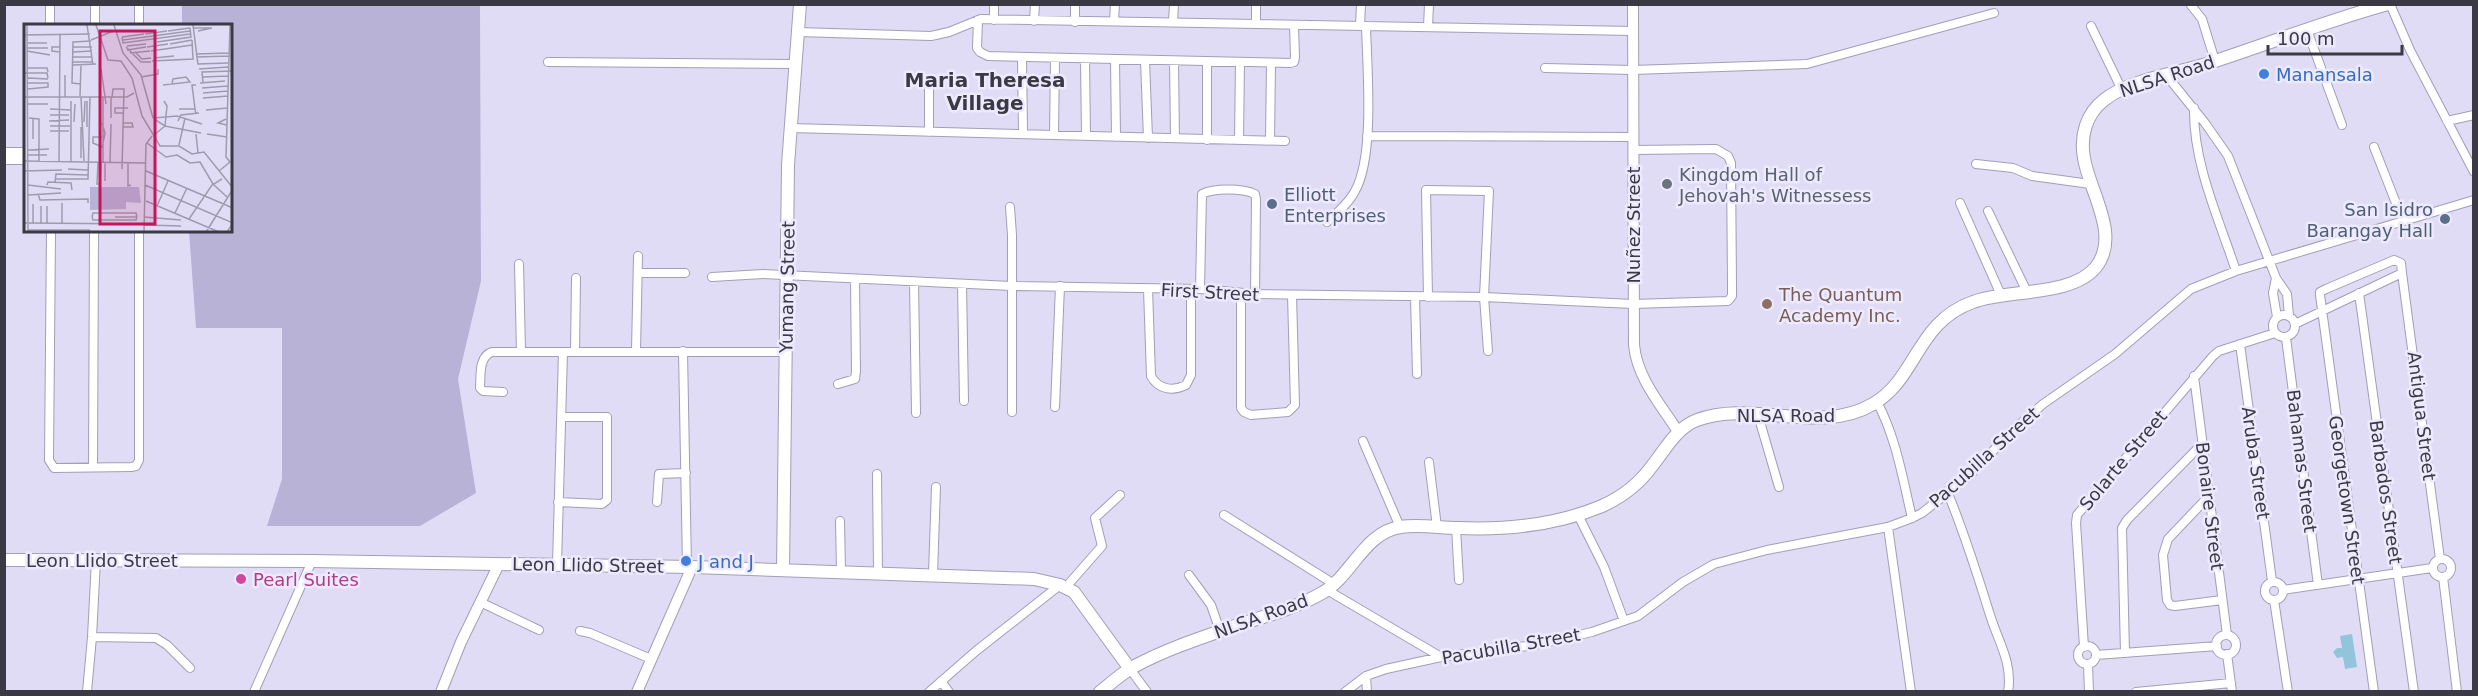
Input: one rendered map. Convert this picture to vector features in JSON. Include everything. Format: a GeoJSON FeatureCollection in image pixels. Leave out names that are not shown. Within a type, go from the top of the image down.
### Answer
{"type":"FeatureCollection","features":[{"type":"Feature","properties":{"kind":"main road","name":"Yumang Street"},"geometry":{"type":"LineString","coordinates":[[783,570],[790,128],[800,4]]}},
{"type":"Feature","properties":{"kind":"main road","name":"NLSA Road"},"geometry":{"type":"LineString","coordinates":[[1100,692],[1130,669],[1220,632],[1298,605],[1331,587],[1370,543],[1380,535],[1400,527],[1510,527],[1578,515],[1602,506],[1628,491],[1651,468],[1679,433],[1699,419],[1716,416],[1758,415],[1832,417],[1855,412],[1877,402],[1891,389],[1940,319],[1972,302],[2061,286],[2088,273],[2098,265],[2104,246],[2104,226],[2084,159],[2083,133],[2095,109],[2121,88],[2215,61],[2389,4]]}},
{"type":"Feature","properties":{"kind":"main road","name":"Leon Llido Street"},"geometry":{"type":"LineString","coordinates":[[4,561],[312,561],[689,567],[1034,579],[1063,586]]}},
{"type":"Feature","properties":{"kind":"main road"},"geometry":{"type":"LineString","coordinates":[[1063,586],[1074,592],[1130,669]]}},
{"type":"Feature","properties":{"kind":"street"},"geometry":{"type":"LineString","coordinates":[[50,4],[50,24]]}},
{"type":"Feature","properties":{"kind":"street"},"geometry":{"type":"LineString","coordinates":[[95,4],[95,24]]}},
{"type":"Feature","properties":{"kind":"street"},"geometry":{"type":"LineString","coordinates":[[139,4],[139,24]]}},
{"type":"Feature","properties":{"kind":"street"},"geometry":{"type":"LineString","coordinates":[[994,4],[994,20]]}},
{"type":"Feature","properties":{"kind":"street"},"geometry":{"type":"LineString","coordinates":[[1034,21],[1035,4]]}},
{"type":"Feature","properties":{"kind":"street"},"geometry":{"type":"LineString","coordinates":[[1075,22],[1076,4]]}},
{"type":"Feature","properties":{"kind":"street"},"geometry":{"type":"LineString","coordinates":[[1114,21],[1115,4]]}},
{"type":"Feature","properties":{"kind":"street"},"geometry":{"type":"LineString","coordinates":[[1173,22],[1174,4]]}},
{"type":"Feature","properties":{"kind":"street"},"geometry":{"type":"LineString","coordinates":[[1256,4],[1256,24]]}},
{"type":"Feature","properties":{"kind":"street"},"geometry":{"type":"LineString","coordinates":[[1327,222],[1354,193],[1359,184],[1367,136],[1361,4]]}},
{"type":"Feature","properties":{"kind":"street"},"geometry":{"type":"LineString","coordinates":[[1428,27],[1429,4]]}},
{"type":"Feature","properties":{"kind":"street","name":"Nuñez Street"},"geometry":{"type":"LineString","coordinates":[[1633,4],[1634,345],[1637,365],[1679,433]]}},
{"type":"Feature","properties":{"kind":"street"},"geometry":{"type":"LineString","coordinates":[[2190,4],[2202,19],[2215,61]]}},
{"type":"Feature","properties":{"kind":"street"},"geometry":{"type":"LineString","coordinates":[[2389,4],[2410,50],[2474,172]]}},
{"type":"Feature","properties":{"kind":"street"},"geometry":{"type":"LineString","coordinates":[[1545,68],[1633,70],[1807,64],[1994,13]]}},
{"type":"Feature","properties":{"kind":"street"},"geometry":{"type":"LineString","coordinates":[[978,20],[977,43],[980,52],[988,56],[1174,62],[1294,62],[1294,25]]}},
{"type":"Feature","properties":{"kind":"street"},"geometry":{"type":"LineString","coordinates":[[798,32],[931,36],[949,32],[978,20],[1633,31]]}},
{"type":"Feature","properties":{"kind":"street"},"geometry":{"type":"LineString","coordinates":[[2091,26],[2121,88]]}},
{"type":"Feature","properties":{"kind":"street"},"geometry":{"type":"LineString","coordinates":[[2307,30],[2342,125]]}},
{"type":"Feature","properties":{"kind":"street"},"geometry":{"type":"LineString","coordinates":[[1022,57],[1023,134]]}},
{"type":"Feature","properties":{"kind":"street"},"geometry":{"type":"LineString","coordinates":[[1054,135],[1055,58]]}},
{"type":"Feature","properties":{"kind":"street"},"geometry":{"type":"LineString","coordinates":[[1085,59],[1086,136]]}},
{"type":"Feature","properties":{"kind":"street"},"geometry":{"type":"LineString","coordinates":[[1115,60],[1116,137]]}},
{"type":"Feature","properties":{"kind":"street"},"geometry":{"type":"LineString","coordinates":[[1144,61],[1148,138]]}},
{"type":"Feature","properties":{"kind":"street"},"geometry":{"type":"LineString","coordinates":[[548,62],[796,64]]}},
{"type":"Feature","properties":{"kind":"street"},"geometry":{"type":"LineString","coordinates":[[1174,62],[1175,138]]}},
{"type":"Feature","properties":{"kind":"street"},"geometry":{"type":"LineString","coordinates":[[1207,62],[1207,140]]}},
{"type":"Feature","properties":{"kind":"street"},"geometry":{"type":"LineString","coordinates":[[1239,140],[1240,62]]}},
{"type":"Feature","properties":{"kind":"street"},"geometry":{"type":"LineString","coordinates":[[1270,140],[1271,63]]}},
{"type":"Feature","properties":{"kind":"street"},"geometry":{"type":"LineString","coordinates":[[2167,76],[2194,108],[2228,156],[2276,278],[2287,294],[2292,320],[2294,333],[2286,338],[2275,333],[2273,323],[2277,317],[2282,315],[2292,320],[2322,309],[2359,293],[2402,273],[2401,263],[2394,260],[2320,292],[2322,309]]}},
{"type":"Feature","properties":{"kind":"street"},"geometry":{"type":"LineString","coordinates":[[929,89],[929,132]]}},
{"type":"Feature","properties":{"kind":"street"},"geometry":{"type":"LineString","coordinates":[[2194,108],[2194,128],[2200,160],[2236,271]]}},
{"type":"Feature","properties":{"kind":"street"},"geometry":{"type":"LineString","coordinates":[[2447,121],[2474,115]]}},
{"type":"Feature","properties":{"kind":"street"},"geometry":{"type":"LineString","coordinates":[[790,128],[1285,141]]}},
{"type":"Feature","properties":{"kind":"street"},"geometry":{"type":"LineString","coordinates":[[1367,136],[1634,137]]}},
{"type":"Feature","properties":{"kind":"street"},"geometry":{"type":"LineString","coordinates":[[2374,147],[2403,221]]}},
{"type":"Feature","properties":{"kind":"street","name":"First Street"},"geometry":{"type":"LineString","coordinates":[[712,277],[786,276],[1011,286],[1196,289],[1292,295],[1484,297],[1634,304],[1724,303],[1731,298],[1732,286],[1731,163],[1728,156],[1716,149],[1634,150]]}},
{"type":"Feature","properties":{"kind":"street"},"geometry":{"type":"LineString","coordinates":[[4,152],[24,152]]}},
{"type":"Feature","properties":{"kind":"street"},"geometry":{"type":"LineString","coordinates":[[4,160],[24,160]]}},
{"type":"Feature","properties":{"kind":"street"},"geometry":{"type":"LineString","coordinates":[[1976,164],[2013,168],[2032,176],[2090,184]]}},
{"type":"Feature","properties":{"kind":"street"},"geometry":{"type":"LineString","coordinates":[[1428,297],[1426,190],[1489,191],[1484,297],[1488,351]]}},
{"type":"Feature","properties":{"kind":"street"},"geometry":{"type":"LineString","coordinates":[[1148,289],[1151,376],[1154,382],[1164,388],[1181,388],[1186,385],[1191,375],[1202,194],[1210,191],[1245,191],[1255,194],[1256,199],[1255,294]]}},
{"type":"Feature","properties":{"kind":"street","name":"Pacubilla Street"},"geometry":{"type":"LineString","coordinates":[[1366,676],[1386,669],[1441,657],[1535,645],[1593,632],[1646,611],[1683,582],[1714,564],[1757,552],[1888,527],[1912,518],[1922,513],[1978,468],[2012,431],[2043,404],[2115,354],[2191,289],[2270,260],[2474,200]]}},
{"type":"Feature","properties":{"kind":"street"},"geometry":{"type":"LineString","coordinates":[[1960,203],[2001,295]]}},
{"type":"Feature","properties":{"kind":"street"},"geometry":{"type":"LineString","coordinates":[[1010,207],[1012,412]]}},
{"type":"Feature","properties":{"kind":"street"},"geometry":{"type":"LineString","coordinates":[[1988,211],[2027,292]]}},
{"type":"Feature","properties":{"kind":"street"},"geometry":{"type":"LineString","coordinates":[[51,232],[49,460],[54,468],[131,467],[136,466],[139,460],[139,232]]}},
{"type":"Feature","properties":{"kind":"street"},"geometry":{"type":"LineString","coordinates":[[93,467],[94,232]]}},
{"type":"Feature","properties":{"kind":"street"},"geometry":{"type":"LineString","coordinates":[[636,351],[638,256]]}},
{"type":"Feature","properties":{"kind":"street"},"geometry":{"type":"LineString","coordinates":[[519,264],[521,352]]}},
{"type":"Feature","properties":{"kind":"street"},"geometry":{"type":"LineString","coordinates":[[638,273],[685,273]]}},
{"type":"Feature","properties":{"kind":"street","name":"Antigua Street"},"geometry":{"type":"LineString","coordinates":[[2402,273],[2440,559]]}},
{"type":"Feature","properties":{"kind":"street"},"geometry":{"type":"LineString","coordinates":[[575,352],[576,278]]}},
{"type":"Feature","properties":{"kind":"street"},"geometry":{"type":"LineString","coordinates":[[2276,278],[2273,293],[2277,317]]}},
{"type":"Feature","properties":{"kind":"street"},"geometry":{"type":"LineString","coordinates":[[838,384],[855,378],[855,280]]}},
{"type":"Feature","properties":{"kind":"street"},"geometry":{"type":"LineString","coordinates":[[914,281],[916,413]]}},
{"type":"Feature","properties":{"kind":"street"},"geometry":{"type":"LineString","coordinates":[[962,284],[964,401]]}},
{"type":"Feature","properties":{"kind":"street"},"geometry":{"type":"LineString","coordinates":[[1055,407],[1060,286]]}},
{"type":"Feature","properties":{"kind":"street"},"geometry":{"type":"LineString","coordinates":[[1241,293],[1241,408],[1251,415],[1288,412],[1295,405],[1292,295]]}},
{"type":"Feature","properties":{"kind":"street","name":"Barbados Street"},"geometry":{"type":"LineString","coordinates":[[2359,293],[2414,692]]}},
{"type":"Feature","properties":{"kind":"street"},"geometry":{"type":"LineString","coordinates":[[1415,297],[1417,374]]}},
{"type":"Feature","properties":{"kind":"street","name":"Georgetown Street"},"geometry":{"type":"LineString","coordinates":[[2322,309],[2374,692]]}},
{"type":"Feature","properties":{"kind":"street","name":"Solarte Street"},"geometry":{"type":"LineString","coordinates":[[2084,646],[2077,515],[2194,376],[2219,351],[2275,333]]}},
{"type":"Feature","properties":{"kind":"street","name":"Bahamas Street"},"geometry":{"type":"LineString","coordinates":[[2286,338],[2318,585]]}},
{"type":"Feature","properties":{"kind":"street","name":"Aruba Street"},"geometry":{"type":"LineString","coordinates":[[2240,344],[2272,581]]}},
{"type":"Feature","properties":{"kind":"street"},"geometry":{"type":"LineString","coordinates":[[503,392],[483,391],[480,388],[483,359],[486,354],[492,352],[636,351],[786,352]]}},
{"type":"Feature","properties":{"kind":"street"},"geometry":{"type":"LineString","coordinates":[[637,692],[689,567],[682,351]]}},
{"type":"Feature","properties":{"kind":"street"},"geometry":{"type":"LineString","coordinates":[[557,564],[563,352]]}},
{"type":"Feature","properties":{"kind":"street","name":"Bonaire Street"},"geometry":{"type":"LineString","coordinates":[[2194,376],[2227,635]]}},
{"type":"Feature","properties":{"kind":"street"},"geometry":{"type":"LineString","coordinates":[[1877,402],[1884,413],[1912,518]]}},
{"type":"Feature","properties":{"kind":"street"},"geometry":{"type":"LineString","coordinates":[[1758,415],[1779,487]]}},
{"type":"Feature","properties":{"kind":"street"},"geometry":{"type":"LineString","coordinates":[[558,502],[602,504],[607,500],[607,417],[562,417]]}},
{"type":"Feature","properties":{"kind":"street"},"geometry":{"type":"LineString","coordinates":[[1363,441],[1400,527]]}},
{"type":"Feature","properties":{"kind":"street"},"geometry":{"type":"LineString","coordinates":[[2125,653],[2122,528],[2127,520],[2202,444]]}},
{"type":"Feature","properties":{"kind":"street"},"geometry":{"type":"LineString","coordinates":[[1429,462],[1437,528]]}},
{"type":"Feature","properties":{"kind":"street"},"geometry":{"type":"LineString","coordinates":[[657,502],[659,474],[686,473]]}},
{"type":"Feature","properties":{"kind":"street"},"geometry":{"type":"LineString","coordinates":[[877,474],[878,572]]}},
{"type":"Feature","properties":{"kind":"street"},"geometry":{"type":"LineString","coordinates":[[933,574],[936,487]]}},
{"type":"Feature","properties":{"kind":"street"},"geometry":{"type":"LineString","coordinates":[[1947,491],[1966,537],[1991,618],[2005,654],[2009,668],[2008,692]]}},
{"type":"Feature","properties":{"kind":"street"},"geometry":{"type":"LineString","coordinates":[[930,692],[1063,586],[1102,546],[1095,518],[1120,495]]}},
{"type":"Feature","properties":{"kind":"street"},"geometry":{"type":"LineString","coordinates":[[2209,495],[2168,539],[2164,547],[2166,600],[2170,605],[2175,606],[2222,600]]}},
{"type":"Feature","properties":{"kind":"street"},"geometry":{"type":"LineString","coordinates":[[1578,515],[1604,567],[1624,621]]}},
{"type":"Feature","properties":{"kind":"street"},"geometry":{"type":"LineString","coordinates":[[1224,516],[1441,657]]}},
{"type":"Feature","properties":{"kind":"street"},"geometry":{"type":"LineString","coordinates":[[840,521],[841,571]]}},
{"type":"Feature","properties":{"kind":"street"},"geometry":{"type":"LineString","coordinates":[[1888,527],[1911,692]]}},
{"type":"Feature","properties":{"kind":"street"},"geometry":{"type":"LineString","coordinates":[[1456,528],[1459,580]]}},
{"type":"Feature","properties":{"kind":"street"},"geometry":{"type":"LineString","coordinates":[[2446,559],[2451,566],[2450,573],[2443,577],[2435,574],[2434,562],[2446,559]]}},
{"type":"Feature","properties":{"kind":"street"},"geometry":{"type":"LineString","coordinates":[[87,692],[96,560]]}},
{"type":"Feature","properties":{"kind":"street"},"geometry":{"type":"LineString","coordinates":[[254,692],[312,561]]}},
{"type":"Feature","properties":{"kind":"street"},"geometry":{"type":"LineString","coordinates":[[441,692],[499,564]]}},
{"type":"Feature","properties":{"kind":"street"},"geometry":{"type":"LineString","coordinates":[[2283,590],[2433,568]]}},
{"type":"Feature","properties":{"kind":"street"},"geometry":{"type":"LineString","coordinates":[[1189,575],[1210,605],[1220,632]]}},
{"type":"Feature","properties":{"kind":"street"},"geometry":{"type":"LineString","coordinates":[[2443,577],[2457,692]]}},
{"type":"Feature","properties":{"kind":"street"},"geometry":{"type":"LineString","coordinates":[[2272,581],[2279,583],[2283,590],[2282,596],[2274,600],[2268,598],[2264,593],[2265,587],[2272,581]]}},
{"type":"Feature","properties":{"kind":"street"},"geometry":{"type":"LineString","coordinates":[[2274,600],[2288,692]]}},
{"type":"Feature","properties":{"kind":"street"},"geometry":{"type":"LineString","coordinates":[[480,602],[539,630]]}},
{"type":"Feature","properties":{"kind":"street"},"geometry":{"type":"LineString","coordinates":[[580,632],[590,633],[651,658]]}},
{"type":"Feature","properties":{"kind":"street"},"geometry":{"type":"LineString","coordinates":[[2227,635],[2236,643],[2233,652],[2227,654],[2221,653],[2217,646],[2219,638],[2227,635]]}},
{"type":"Feature","properties":{"kind":"street"},"geometry":{"type":"LineString","coordinates":[[92,637],[156,638],[167,645],[190,668]]}},
{"type":"Feature","properties":{"kind":"street"},"geometry":{"type":"LineString","coordinates":[[2084,646],[2092,648],[2096,655],[2093,663],[2088,665],[2081,663],[2078,652],[2084,646]]}},
{"type":"Feature","properties":{"kind":"street"},"geometry":{"type":"LineString","coordinates":[[2096,655],[2217,646]]}},
{"type":"Feature","properties":{"kind":"street"},"geometry":{"type":"LineString","coordinates":[[2136,692],[2232,687],[2227,654]]}},
{"type":"Feature","properties":{"kind":"street"},"geometry":{"type":"LineString","coordinates":[[2088,665],[2089,692]]}},
{"type":"Feature","properties":{"kind":"street"},"geometry":{"type":"LineString","coordinates":[[1130,669],[1147,692]]}},
{"type":"Feature","properties":{"kind":"street"},"geometry":{"type":"LineString","coordinates":[[1345,692],[1366,676]]}},
{"type":"Feature","properties":{"kind":"street"},"geometry":{"type":"LineString","coordinates":[[1366,676],[1367,692]]}},
{"type":"Feature","properties":{"kind":"street"},"geometry":{"type":"LineString","coordinates":[[941,681],[949,692]]}},
{"type":"Feature","properties":{"kind":"shaded area"},"geometry":{"type":"Polygon","coordinates":[[[182,5],[480,5],[481,281],[458,379],[476,493],[420,526],[267,526],[282,479],[282,328],[196,328],[189,232],[232,232],[232,24],[182,24],[182,5]]]}},
{"type":"Feature","properties":{"kind":"water"},"geometry":{"type":"Polygon","coordinates":[[[2352,634],[2357,667],[2345,669],[2343,657],[2337,658],[2333,652],[2337,648],[2342,648],[2340,636],[2352,634]]]}},
{"type":"Feature","properties":{"kind":"place","name":"Manansala"},"geometry":{"type":"Point","coordinates":[2264,74]}},
{"type":"Feature","properties":{"kind":"place","name":"Kingdom Hall of Jehovah's Witnessess"},"geometry":{"type":"Point","coordinates":[1667,184]}},
{"type":"Feature","properties":{"kind":"place","name":"Elliott Enterprises"},"geometry":{"type":"Point","coordinates":[1272,204]}},
{"type":"Feature","properties":{"kind":"place","name":"San Isidro Barangay Hall"},"geometry":{"type":"Point","coordinates":[2445,219]}},
{"type":"Feature","properties":{"kind":"place","name":"The Quantum Academy Inc."},"geometry":{"type":"Point","coordinates":[1767,304]}},
{"type":"Feature","properties":{"kind":"place","name":"J and J"},"geometry":{"type":"Point","coordinates":[686,561]}},
{"type":"Feature","properties":{"kind":"place","name":"Pearl Suites"},"geometry":{"type":"Point","coordinates":[241,579]}},
{"type":"Feature","properties":{"kind":"district","name":"Maria Theresa Village"},"geometry":{"type":"Point","coordinates":[985,92]}}]}
